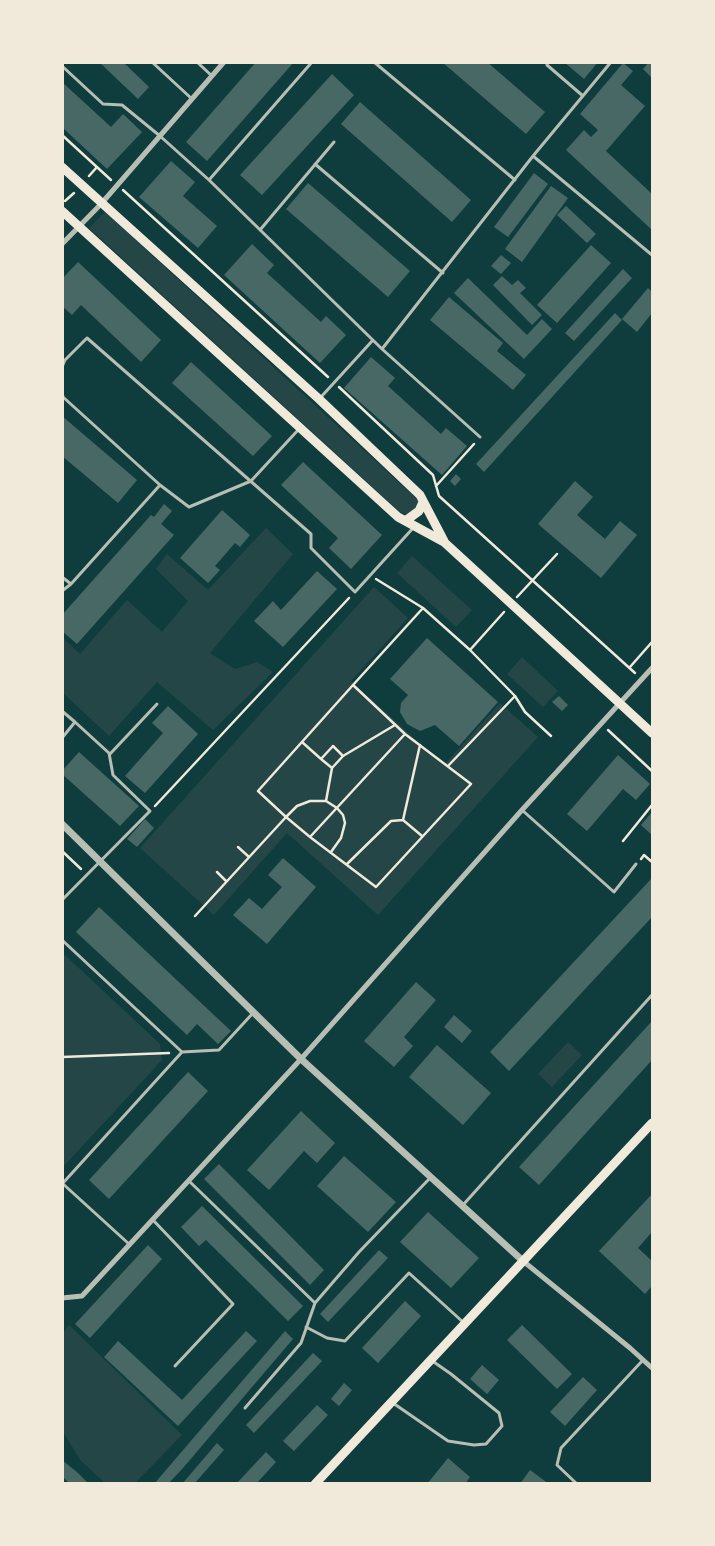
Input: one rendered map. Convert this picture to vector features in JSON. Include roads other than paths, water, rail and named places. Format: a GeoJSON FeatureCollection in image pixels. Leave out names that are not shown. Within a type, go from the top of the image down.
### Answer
{"type":"FeatureCollection","features":[{"type":"Feature","properties":{"kind":"main road"},"geometry":{"type":"LineString","coordinates":[[62,167],[319,400],[420,495],[444,542]]}},
{"type":"Feature","properties":{"kind":"main road"},"geometry":{"type":"LineString","coordinates":[[62,211],[300,429],[404,520],[444,542],[652,733]]}},
{"type":"Feature","properties":{"kind":"main road"},"geometry":{"type":"LineString","coordinates":[[404,520],[419,511],[423,502]]}},
{"type":"Feature","properties":{"kind":"main road"},"geometry":{"type":"LineString","coordinates":[[315,1484],[652,1123]]}},
{"type":"Feature","properties":{"kind":"street"},"geometry":{"type":"LineString","coordinates":[[62,244],[102,203],[224,62]]}},
{"type":"Feature","properties":{"kind":"street"},"geometry":{"type":"LineString","coordinates":[[62,1298],[82,1296],[301,1059],[522,810],[652,668]]}},
{"type":"Feature","properties":{"kind":"street"},"geometry":{"type":"LineString","coordinates":[[62,824],[301,1059],[523,1261],[652,1368]]}},
{"type":"Feature","properties":{"kind":"lane"},"geometry":{"type":"LineString","coordinates":[[152,62],[192,99]]}},
{"type":"Feature","properties":{"kind":"lane"},"geometry":{"type":"LineString","coordinates":[[197,62],[212,76]]}},
{"type":"Feature","properties":{"kind":"lane"},"geometry":{"type":"LineString","coordinates":[[209,180],[312,62]]}},
{"type":"Feature","properties":{"kind":"lane"},"geometry":{"type":"LineString","coordinates":[[374,62],[515,180]]}},
{"type":"Feature","properties":{"kind":"lane"},"geometry":{"type":"LineString","coordinates":[[547,62],[547,65],[583,96]]}},
{"type":"Feature","properties":{"kind":"lane"},"geometry":{"type":"LineString","coordinates":[[382,349],[533,156],[611,62]]}},
{"type":"Feature","properties":{"kind":"lane"},"geometry":{"type":"LineString","coordinates":[[62,66],[103,104],[122,105],[160,136],[209,180],[382,349],[480,437]]}},
{"type":"Feature","properties":{"kind":"lane"},"geometry":{"type":"LineString","coordinates":[[260,230],[334,142]]}},
{"type":"Feature","properties":{"kind":"lane"},"geometry":{"type":"LineString","coordinates":[[533,156],[652,255]]}},
{"type":"Feature","properties":{"kind":"lane"},"geometry":{"type":"LineString","coordinates":[[315,164],[442,273]]}},
{"type":"Feature","properties":{"kind":"lane"},"geometry":{"type":"LineString","coordinates":[[62,367],[65,360],[87,338],[311,534],[311,548],[355,592],[415,527]]}},
{"type":"Feature","properties":{"kind":"lane"},"geometry":{"type":"LineString","coordinates":[[319,400],[373,340]]}},
{"type":"Feature","properties":{"kind":"lane"},"geometry":{"type":"LineString","coordinates":[[62,392],[63,397],[160,485],[189,507],[251,482],[300,429]]}},
{"type":"Feature","properties":{"kind":"lane"},"geometry":{"type":"LineString","coordinates":[[62,591],[160,485]]}},
{"type":"Feature","properties":{"kind":"lane"},"geometry":{"type":"LineString","coordinates":[[62,577],[70,584]]}},
{"type":"Feature","properties":{"kind":"lane"},"geometry":{"type":"LineString","coordinates":[[109,753],[157,704]]}},
{"type":"Feature","properties":{"kind":"lane"},"geometry":{"type":"LineString","coordinates":[[62,710],[109,753],[113,775],[150,811],[62,900]]}},
{"type":"Feature","properties":{"kind":"lane"},"geometry":{"type":"LineString","coordinates":[[62,738],[75,722]]}},
{"type":"Feature","properties":{"kind":"lane"},"geometry":{"type":"LineString","coordinates":[[522,810],[614,892],[636,864]]}},
{"type":"Feature","properties":{"kind":"lane"},"geometry":{"type":"LineString","coordinates":[[62,940],[181,1053]]}},
{"type":"Feature","properties":{"kind":"lane"},"geometry":{"type":"LineString","coordinates":[[463,1205],[652,995]]}},
{"type":"Feature","properties":{"kind":"lane"},"geometry":{"type":"LineString","coordinates":[[129,1244],[63,1183],[181,1053],[219,1050],[254,1012]]}},
{"type":"Feature","properties":{"kind":"lane"},"geometry":{"type":"LineString","coordinates":[[245,1408],[301,1343],[315,1303],[359,1252],[431,1177]]}},
{"type":"Feature","properties":{"kind":"lane"},"geometry":{"type":"LineString","coordinates":[[189,1181],[315,1303]]}},
{"type":"Feature","properties":{"kind":"lane"},"geometry":{"type":"LineString","coordinates":[[152,1220],[233,1304],[175,1366]]}},
{"type":"Feature","properties":{"kind":"lane"},"geometry":{"type":"LineString","coordinates":[[306,1327],[328,1338],[346,1341],[409,1273],[464,1324]]}},
{"type":"Feature","properties":{"kind":"lane"},"geometry":{"type":"LineString","coordinates":[[391,1402],[448,1441],[474,1445],[486,1444],[502,1426],[498,1414],[451,1374],[431,1360]]}},
{"type":"Feature","properties":{"kind":"lane"},"geometry":{"type":"LineString","coordinates":[[577,1484],[557,1465],[561,1448],[643,1360]]}}]}
